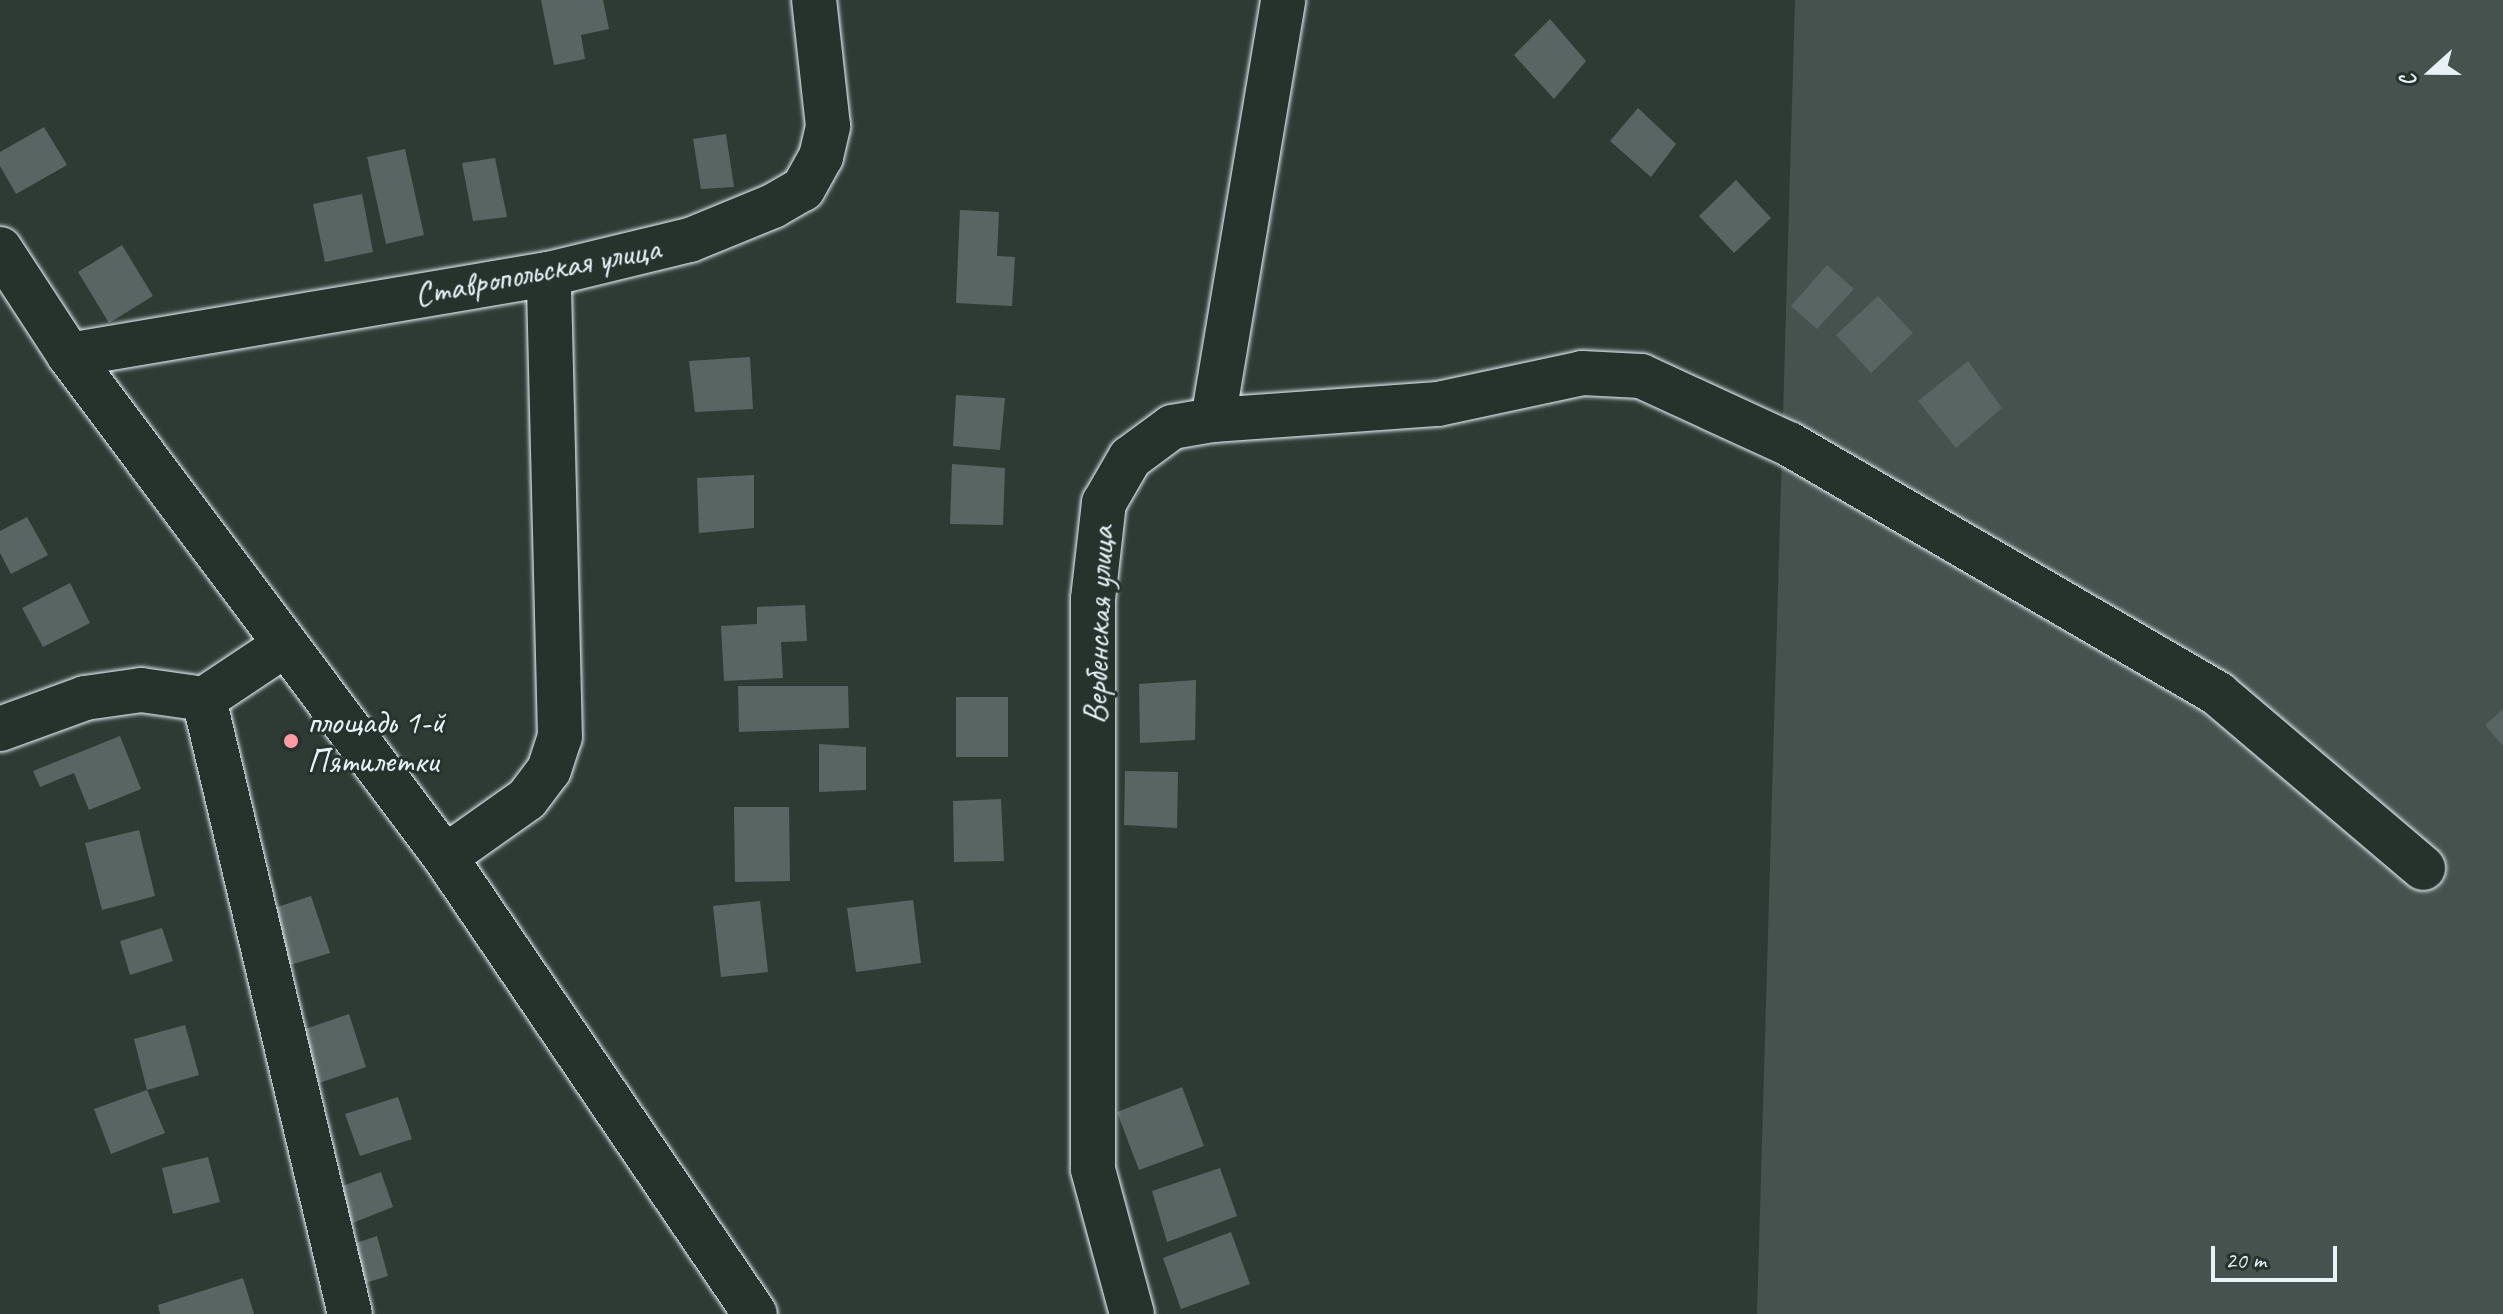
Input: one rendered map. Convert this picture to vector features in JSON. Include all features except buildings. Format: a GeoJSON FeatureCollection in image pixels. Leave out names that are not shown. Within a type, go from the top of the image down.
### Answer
{"type":"FeatureCollection","features":[{"type":"Feature","properties":{"kind":"street","name":"Ставропольская улица"},"geometry":{"type":"LineString","coordinates":[[69,355],[549,274],[690,240],[803,189],[821,157],[828,126],[814,0]]}},
{"type":"Feature","properties":{"kind":"street"},"geometry":{"type":"LineString","coordinates":[[1213,420],[1283,0]]}},
{"type":"Feature","properties":{"kind":"street"},"geometry":{"type":"LineString","coordinates":[[0,249],[69,355],[445,857],[755,1314]]}},
{"type":"Feature","properties":{"kind":"street"},"geometry":{"type":"LineString","coordinates":[[445,857],[527,799],[549,770],[560,737],[549,274]]}},
{"type":"Feature","properties":{"kind":"street","name":"Вербенская улица"},"geometry":{"type":"LineString","coordinates":[[1132,1314],[1093,1169],[1093,599],[1104,503],[1130,458],[1172,427],[1213,420],[1438,404],[1582,373],[1641,376],[1802,451],[2218,694],[2423,868]]}},
{"type":"Feature","properties":{"kind":"street"},"geometry":{"type":"LineString","coordinates":[[0,729],[85,698],[141,690],[204,699],[285,645]]}},
{"type":"Feature","properties":{"kind":"street"},"geometry":{"type":"LineString","coordinates":[[204,699],[350,1314]]}},
{"type":"Feature","properties":{"kind":"shaded area"},"geometry":{"type":"Polygon","coordinates":[[[1795,0],[2503,0],[2503,1314],[1757,1314],[1795,0]]]}},
{"type":"Feature","properties":{"kind":"place","name":"площадь 1-й Пятилетки"},"geometry":{"type":"Point","coordinates":[291,741]}}]}
